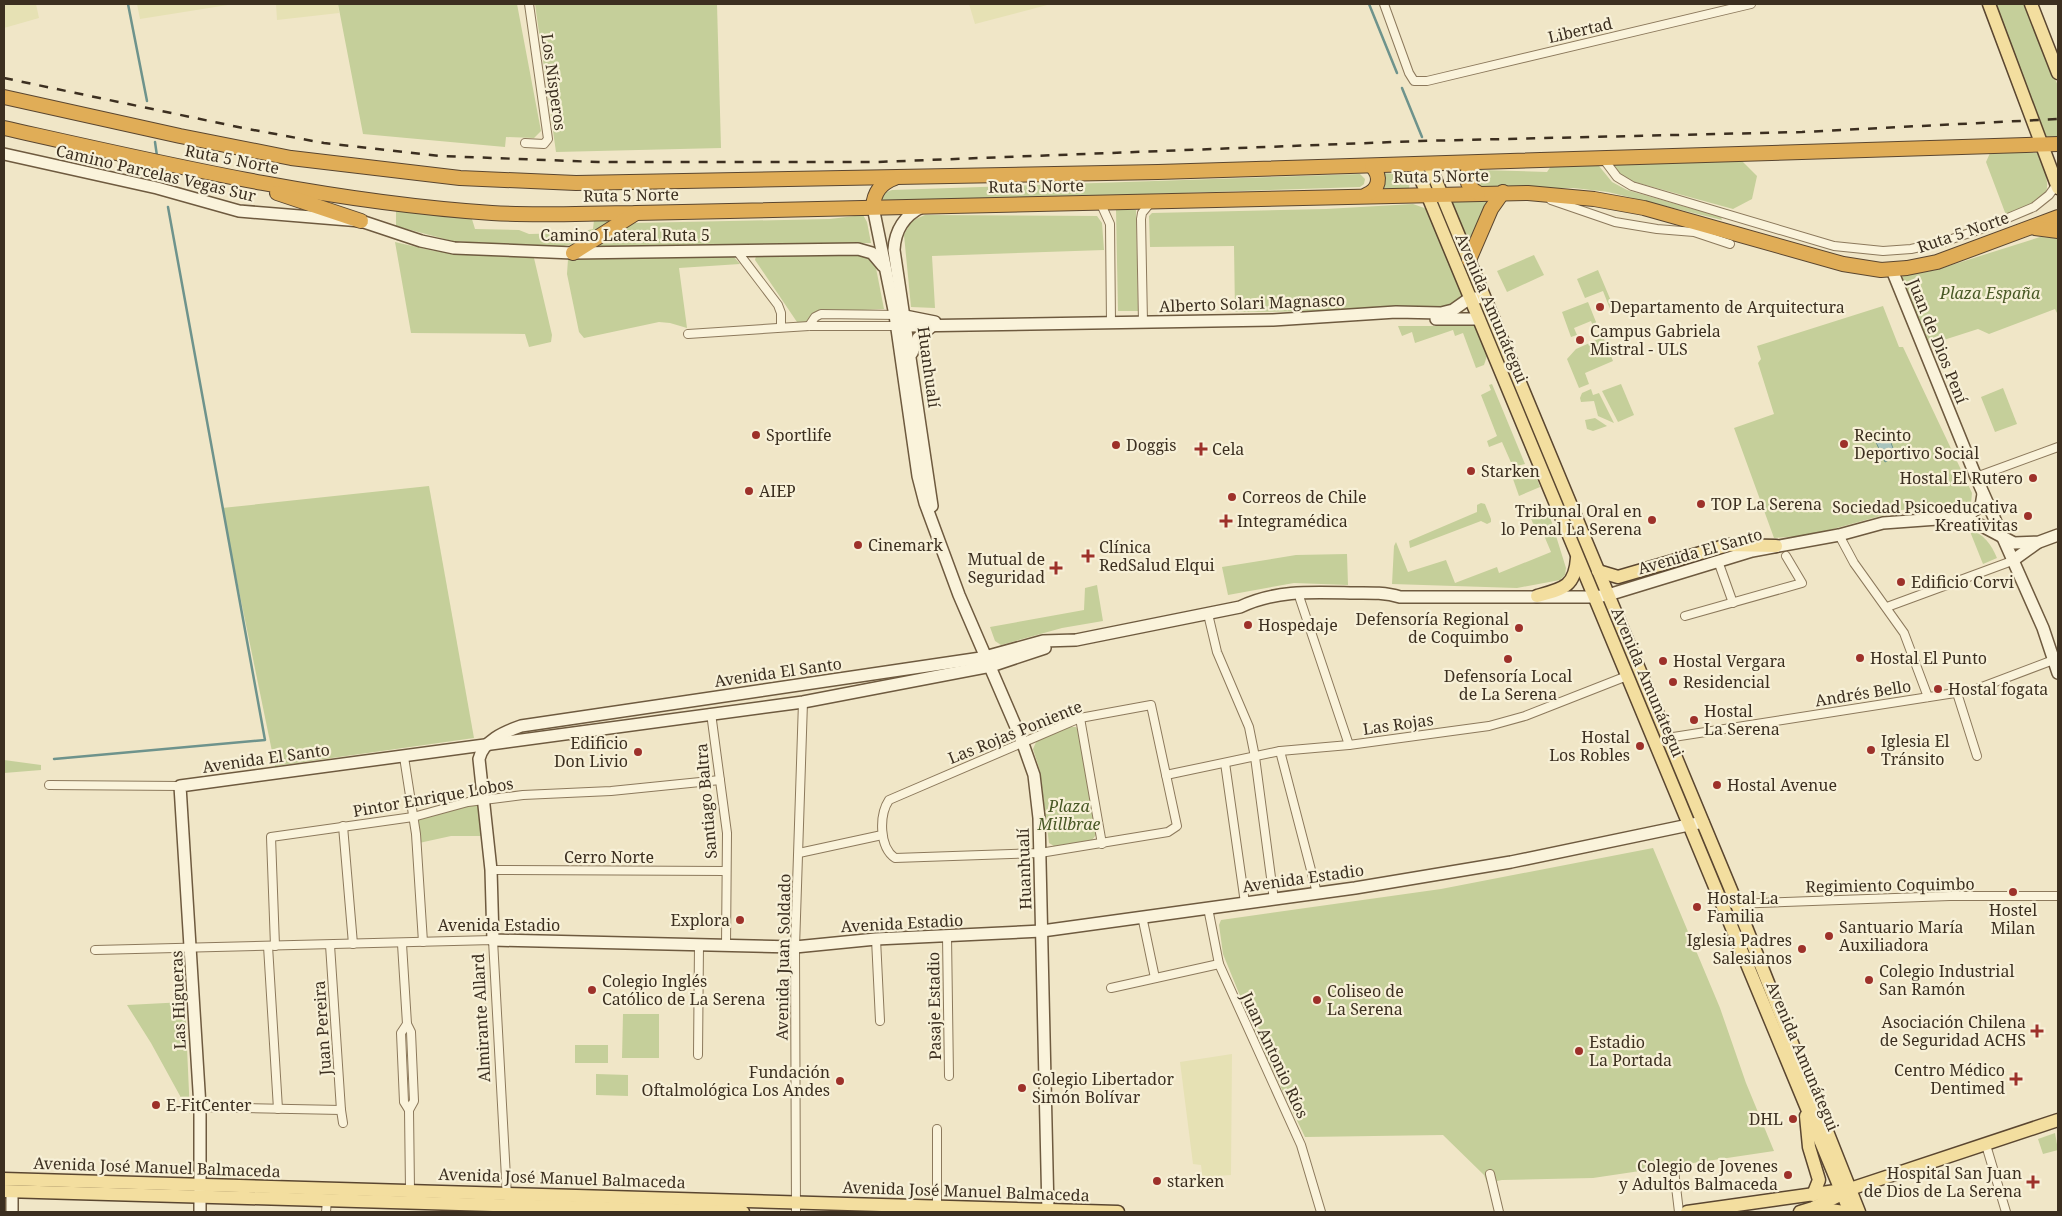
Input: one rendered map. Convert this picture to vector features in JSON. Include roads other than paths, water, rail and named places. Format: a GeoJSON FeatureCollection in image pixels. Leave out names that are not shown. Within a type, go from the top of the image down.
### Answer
{"type":"FeatureCollection","features":[{"type":"Feature","properties":{"kind":"highway","name":"Ruta 5 Norte"},"geometry":{"type":"LineString","coordinates":[[4,97],[180,136],[282,156],[370,169],[460,178],[614,183],[1422,165],[1602,157],[2058,144]]}},
{"type":"Feature","properties":{"kind":"highway","name":"Ruta 5 Norte"},"geometry":{"type":"LineString","coordinates":[[4,128],[238,180],[468,211],[524,214],[636,213],[1503,192],[1528,193],[1619,203],[1668,214],[1719,235],[1856,267],[1892,270],[1937,262],[2058,217]]}},
{"type":"Feature","properties":{"kind":"highway"},"geometry":{"type":"LineString","coordinates":[[1474,163],[1467,173],[1467,182],[1478,193]]}},
{"type":"Feature","properties":{"kind":"highway"},"geometry":{"type":"LineString","coordinates":[[1366,195],[1374,191],[1378,183],[1378,176],[1372,166]]}},
{"type":"Feature","properties":{"kind":"highway"},"geometry":{"type":"LineString","coordinates":[[873,207],[875,196],[881,186],[901,176]]}},
{"type":"Feature","properties":{"kind":"highway"},"geometry":{"type":"LineString","coordinates":[[238,180],[362,221]]}},
{"type":"Feature","properties":{"kind":"highway"},"geometry":{"type":"LineString","coordinates":[[1469,260],[1491,209],[1503,192]]}},
{"type":"Feature","properties":{"kind":"highway"},"geometry":{"type":"LineString","coordinates":[[573,253],[636,213]]}},
{"type":"Feature","properties":{"kind":"highway"},"geometry":{"type":"LineString","coordinates":[[2027,228],[2045,228],[2058,231]]}},
{"type":"Feature","properties":{"kind":"main road"},"geometry":{"type":"LineString","coordinates":[[1989,4],[2057,186]]}},
{"type":"Feature","properties":{"kind":"main road"},"geometry":{"type":"LineString","coordinates":[[2031,4],[2058,73]]}},
{"type":"Feature","properties":{"kind":"main road","name":"Camino Parcelas Vegas Sur"},"geometry":{"type":"LineString","coordinates":[[4,154],[157,188],[239,212],[362,221]]}},
{"type":"Feature","properties":{"kind":"main road","name":"Avenida Amunátegui"},"geometry":{"type":"LineString","coordinates":[[1422,165],[1470,298],[1804,1102],[1844,1191],[1859,1212]]}},
{"type":"Feature","properties":{"kind":"main road","name":"Avenida Amunátegui"},"geometry":{"type":"LineString","coordinates":[[1434,194],[1469,260],[1736,902],[1844,1191],[1850,1212]]}},
{"type":"Feature","properties":{"kind":"main road","name":"Huanhualí"},"geometry":{"type":"LineString","coordinates":[[924,206],[906,219],[898,229],[894,242],[919,482],[939,545],[989,661],[1034,774],[1040,853],[1048,1211]]}},
{"type":"Feature","properties":{"kind":"main road","name":"Huanhualí"},"geometry":{"type":"LineString","coordinates":[[873,207],[885,268],[912,357],[939,545]]}},
{"type":"Feature","properties":{"kind":"main road","name":"Camino Lateral Ruta 5"},"geometry":{"type":"LineString","coordinates":[[362,221],[421,241],[454,248],[573,253],[863,249],[876,256],[885,268]]}},
{"type":"Feature","properties":{"kind":"main road","name":"Juan de Dios Pení"},"geometry":{"type":"LineString","coordinates":[[1892,270],[1983,494],[2056,659],[2058,673]]}},
{"type":"Feature","properties":{"kind":"main road"},"geometry":{"type":"LineString","coordinates":[[1470,298],[1480,298],[1487,304]]}},
{"type":"Feature","properties":{"kind":"main road","name":"Alberto Solari Magnasco"},"geometry":{"type":"LineString","coordinates":[[901,320],[937,325],[1274,320],[1362,316],[1396,312],[1446,312],[1470,298]]}},
{"type":"Feature","properties":{"kind":"main road","name":"Alberto Solari Magnasco"},"geometry":{"type":"LineString","coordinates":[[1362,316],[1396,319],[1479,319]]}},
{"type":"Feature","properties":{"kind":"main road"},"geometry":{"type":"LineString","coordinates":[[912,357],[918,338],[937,325]]}},
{"type":"Feature","properties":{"kind":"main road"},"geometry":{"type":"LineString","coordinates":[[1965,517],[1981,506],[1983,494]]}},
{"type":"Feature","properties":{"kind":"main road","name":"Avenida El Santo"},"geometry":{"type":"LineString","coordinates":[[180,786],[803,702],[989,661],[1043,641],[1076,640],[1208,614],[1240,607],[1256,600],[1298,592],[1372,593],[1400,597],[1594,597],[1608,595],[1718,561],[1776,546],[1840,535],[1883,523],[1936,517],[1965,517],[2014,543],[2038,542]]}},
{"type":"Feature","properties":{"kind":"main road"},"geometry":{"type":"LineString","coordinates":[[2012,561],[2038,542],[2058,535]]}},
{"type":"Feature","properties":{"kind":"main road"},"geometry":{"type":"LineString","coordinates":[[1598,571],[1618,577],[1728,545],[1776,546]]}},
{"type":"Feature","properties":{"kind":"main road"},"geometry":{"type":"LineString","coordinates":[[1537,596],[1560,590],[1567,585],[1576,572],[1577,555]]}},
{"type":"Feature","properties":{"kind":"main road","name":"Avenida El Santo"},"geometry":{"type":"LineString","coordinates":[[1240,607],[1251,608],[1300,599],[1392,600],[1400,597]]}},
{"type":"Feature","properties":{"kind":"main road","name":"Avenida El Santo"},"geometry":{"type":"LineString","coordinates":[[487,744],[521,726],[989,661]]}},
{"type":"Feature","properties":{"kind":"main road"},"geometry":{"type":"LineString","coordinates":[[786,688],[803,702]]}},
{"type":"Feature","properties":{"kind":"main road","name":"Almirante Allard"},"geometry":{"type":"LineString","coordinates":[[487,744],[481,749],[478,759],[492,870],[493,940]]}},
{"type":"Feature","properties":{"kind":"main road","name":"Las Higueras"},"geometry":{"type":"LineString","coordinates":[[180,786],[192,948],[193,1010],[200,1107],[200,1212]]}},
{"type":"Feature","properties":{"kind":"main road","name":"Avenida Estadio"},"geometry":{"type":"LineString","coordinates":[[493,940],[795,947],[876,939],[1042,931],[1142,916],[1274,900],[1511,862],[1703,822]]}},
{"type":"Feature","properties":{"kind":"main road"},"geometry":{"type":"LineString","coordinates":[[1800,1212],[1813,1202],[1819,1180],[1809,1147],[1804,1102]]}},
{"type":"Feature","properties":{"kind":"main road"},"geometry":{"type":"LineString","coordinates":[[1687,1212],[1813,1202],[2058,1120]]}},
{"type":"Feature","properties":{"kind":"main road","name":"Avenida José Manuel Balmaceda"},"geometry":{"type":"LineString","coordinates":[[4,1179],[78,1180],[200,1190],[403,1199],[507,1198],[797,1207],[1118,1212]]}},
{"type":"Feature","properties":{"kind":"main road"},"geometry":{"type":"LineString","coordinates":[[12,1212],[8,1192],[24,1182],[68,1183],[78,1180]]}},
{"type":"Feature","properties":{"kind":"main road","name":"Avenida José Manuel Balmaceda"},"geometry":{"type":"LineString","coordinates":[[8,1192],[200,1190],[326,1206],[403,1199]]}},
{"type":"Feature","properties":{"kind":"main road","name":"Avenida José Manuel Balmaceda"},"geometry":{"type":"LineString","coordinates":[[507,1198],[642,1211],[743,1212]]}},
{"type":"Feature","properties":{"kind":"main road"},"geometry":{"type":"LineString","coordinates":[[1813,1202],[1844,1212]]}},
{"type":"Feature","properties":{"kind":"street","name":"Los Nísperos"},"geometry":{"type":"LineString","coordinates":[[525,143],[544,144],[548,139],[529,4]]}},
{"type":"Feature","properties":{"kind":"street","name":"Libertad"},"geometry":{"type":"LineString","coordinates":[[1384,4],[1409,73],[1414,81],[1427,81],[1751,4]]}},
{"type":"Feature","properties":{"kind":"street"},"geometry":{"type":"LineString","coordinates":[[1602,157],[1613,172],[1632,186],[1834,246],[1867,251],[1911,249],[1966,235],[2034,207],[2045,199],[2057,186]]}},
{"type":"Feature","properties":{"kind":"street"},"geometry":{"type":"LineString","coordinates":[[1528,193],[1615,222],[1657,229],[1719,235],[1730,244]]}},
{"type":"Feature","properties":{"kind":"street","name":"Alberto Solari Magnasco"},"geometry":{"type":"LineString","coordinates":[[1144,322],[1141,219],[1142,213],[1152,200]]}},
{"type":"Feature","properties":{"kind":"street"},"geometry":{"type":"LineString","coordinates":[[1100,202],[1110,224],[1111,322]]}},
{"type":"Feature","properties":{"kind":"street"},"geometry":{"type":"LineString","coordinates":[[737,251],[778,305],[781,313],[781,327]]}},
{"type":"Feature","properties":{"kind":"street","name":"Alberto Solari Magnasco"},"geometry":{"type":"LineString","coordinates":[[809,326],[814,317],[821,314],[901,320]]}},
{"type":"Feature","properties":{"kind":"street","name":"Alberto Solari Magnasco"},"geometry":{"type":"LineString","coordinates":[[688,334],[901,320]]}},
{"type":"Feature","properties":{"kind":"street"},"geometry":{"type":"LineString","coordinates":[[1976,477],[2058,447]]}},
{"type":"Feature","properties":{"kind":"street"},"geometry":{"type":"LineString","coordinates":[[1840,535],[1854,563],[1887,607],[1904,634],[1928,697]]}},
{"type":"Feature","properties":{"kind":"street"},"geometry":{"type":"LineString","coordinates":[[1685,616],[1802,583],[1786,556]]}},
{"type":"Feature","properties":{"kind":"street"},"geometry":{"type":"LineString","coordinates":[[1718,561],[1733,604]]}},
{"type":"Feature","properties":{"kind":"street"},"geometry":{"type":"LineString","coordinates":[[1887,607],[2012,561]]}},
{"type":"Feature","properties":{"kind":"street"},"geometry":{"type":"LineString","coordinates":[[1300,599],[1349,745]]}},
{"type":"Feature","properties":{"kind":"street"},"geometry":{"type":"LineString","coordinates":[[1208,614],[1217,652],[1249,727],[1255,757],[1274,900]]}},
{"type":"Feature","properties":{"kind":"street","name":"Andrés Bello"},"geometry":{"type":"LineString","coordinates":[[1668,738],[1957,693],[1992,684],[2056,659]]}},
{"type":"Feature","properties":{"kind":"street","name":"Las Rojas"},"geometry":{"type":"LineString","coordinates":[[1166,775],[1280,752],[1349,745],[1489,726],[1525,716],[1628,676]]}},
{"type":"Feature","properties":{"kind":"street"},"geometry":{"type":"LineString","coordinates":[[1957,693],[1978,756]]}},
{"type":"Feature","properties":{"kind":"street","name":"Avenida Juan Soldado"},"geometry":{"type":"LineString","coordinates":[[797,1207],[795,947],[803,702]]}},
{"type":"Feature","properties":{"kind":"street","name":"Las Rojas Poniente"},"geometry":{"type":"LineString","coordinates":[[882,835],[886,806],[889,800],[1022,741],[1080,718],[1151,705],[1166,775]]}},
{"type":"Feature","properties":{"kind":"street","name":"Santiago Baltra"},"geometry":{"type":"LineString","coordinates":[[711,714],[727,833],[726,945]]}},
{"type":"Feature","properties":{"kind":"street"},"geometry":{"type":"LineString","coordinates":[[1080,718],[1102,844]]}},
{"type":"Feature","properties":{"kind":"street"},"geometry":{"type":"LineString","coordinates":[[1280,752],[1317,893]]}},
{"type":"Feature","properties":{"kind":"street"},"geometry":{"type":"LineString","coordinates":[[404,757],[413,816],[423,942]]}},
{"type":"Feature","properties":{"kind":"street"},"geometry":{"type":"LineString","coordinates":[[1225,763],[1246,903]]}},
{"type":"Feature","properties":{"kind":"street"},"geometry":{"type":"LineString","coordinates":[[799,853],[882,835],[890,855],[895,858],[1040,853],[1168,832],[1177,826],[1166,775]]}},
{"type":"Feature","properties":{"kind":"street","name":"Pintor Enrique Lobos"},"geometry":{"type":"LineString","coordinates":[[271,946],[270,837],[413,816],[468,802],[523,795],[611,791],[720,780]]}},
{"type":"Feature","properties":{"kind":"street","name":"Avenida El Santo"},"geometry":{"type":"LineString","coordinates":[[49,785],[180,786]]}},
{"type":"Feature","properties":{"kind":"street"},"geometry":{"type":"LineString","coordinates":[[343,826],[353,944]]}},
{"type":"Feature","properties":{"kind":"street","name":"Cerro Norte"},"geometry":{"type":"LineString","coordinates":[[492,870],[726,871]]}},
{"type":"Feature","properties":{"kind":"street","name":"Regimiento Coquimbo"},"geometry":{"type":"LineString","coordinates":[[1736,902],[2058,896]]}},
{"type":"Feature","properties":{"kind":"street"},"geometry":{"type":"LineString","coordinates":[[1725,910],[1736,902]]}},
{"type":"Feature","properties":{"kind":"street","name":"Juan Antonio Ríos"},"geometry":{"type":"LineString","coordinates":[[1208,908],[1219,964],[1301,1145],[1321,1212]]}},
{"type":"Feature","properties":{"kind":"street"},"geometry":{"type":"LineString","coordinates":[[1142,916],[1155,978]]}},
{"type":"Feature","properties":{"kind":"street","name":"Pasaje Estadio"},"geometry":{"type":"LineString","coordinates":[[947,936],[949,1076]]}},
{"type":"Feature","properties":{"kind":"street"},"geometry":{"type":"LineString","coordinates":[[876,939],[880,1021]]}},
{"type":"Feature","properties":{"kind":"street","name":"Avenida Estadio"},"geometry":{"type":"LineString","coordinates":[[95,950],[402,944],[493,940]]}},
{"type":"Feature","properties":{"kind":"street","name":"Almirante Allard"},"geometry":{"type":"LineString","coordinates":[[493,940],[507,1198]]}},
{"type":"Feature","properties":{"kind":"street","name":"Juan Pereira"},"geometry":{"type":"LineString","coordinates":[[330,944],[343,1123]]}},
{"type":"Feature","properties":{"kind":"street"},"geometry":{"type":"LineString","coordinates":[[402,944],[407,1024],[401,1034],[404,1102],[409,1110],[403,1199]]}},
{"type":"Feature","properties":{"kind":"street"},"geometry":{"type":"LineString","coordinates":[[698,1055],[699,945]]}},
{"type":"Feature","properties":{"kind":"street"},"geometry":{"type":"LineString","coordinates":[[271,946],[278,1109]]}},
{"type":"Feature","properties":{"kind":"street"},"geometry":{"type":"LineString","coordinates":[[1111,988],[1219,964]]}},
{"type":"Feature","properties":{"kind":"street"},"geometry":{"type":"LineString","coordinates":[[200,1107],[341,1110]]}},
{"type":"Feature","properties":{"kind":"street"},"geometry":{"type":"LineString","coordinates":[[937,1130],[937,1209]]}},
{"type":"Feature","properties":{"kind":"street"},"geometry":{"type":"LineString","coordinates":[[1986,1145],[2006,1212]]}},
{"type":"Feature","properties":{"kind":"street"},"geometry":{"type":"LineString","coordinates":[[1674,1170],[1679,1212]]}},
{"type":"Feature","properties":{"kind":"street"},"geometry":{"type":"LineString","coordinates":[[1490,1174],[1499,1212]]}},
{"type":"Feature","properties":{"kind":"water"},"geometry":{"type":"Polygon","coordinates":[[[1888,435],[1896,456],[1885,462],[1875,440],[1888,435]]]}},
{"type":"Feature","properties":{"kind":"waterway"},"geometry":{"type":"LineString","coordinates":[[128,4],[147,101]]}},
{"type":"Feature","properties":{"kind":"waterway"},"geometry":{"type":"LineString","coordinates":[[1369,4],[1397,73]]}},
{"type":"Feature","properties":{"kind":"waterway"},"geometry":{"type":"LineString","coordinates":[[1402,88],[1422,137]]}},
{"type":"Feature","properties":{"kind":"waterway"},"geometry":{"type":"LineString","coordinates":[[155,142],[157,156]]}},
{"type":"Feature","properties":{"kind":"waterway"},"geometry":{"type":"LineString","coordinates":[[54,759],[265,740],[168,207]]}},
{"type":"Feature","properties":{"kind":"railway"},"geometry":{"type":"LineString","coordinates":[[4,78],[324,143],[441,156],[598,162],[877,162],[1420,141],[1802,132],[2058,119]]}},
{"type":"Feature","properties":{"kind":"place","name":"Departamento de Arquitectura"},"geometry":{"type":"Point","coordinates":[1600,307]}},
{"type":"Feature","properties":{"kind":"place","name":"Campus Gabriela Mistral - ULS"},"geometry":{"type":"Point","coordinates":[1580,340]}},
{"type":"Feature","properties":{"kind":"place","name":"Sportlife"},"geometry":{"type":"Point","coordinates":[756,435]}},
{"type":"Feature","properties":{"kind":"place","name":"Recinto Deportivo Social"},"geometry":{"type":"Point","coordinates":[1844,444]}},
{"type":"Feature","properties":{"kind":"place","name":"Doggis"},"geometry":{"type":"Point","coordinates":[1116,445]}},
{"type":"Feature","properties":{"kind":"place","name":"Cela"},"geometry":{"type":"Point","coordinates":[1201,449]}},
{"type":"Feature","properties":{"kind":"place","name":"Starken"},"geometry":{"type":"Point","coordinates":[1471,471]}},
{"type":"Feature","properties":{"kind":"place","name":"Hostal El Rutero"},"geometry":{"type":"Point","coordinates":[2033,478]}},
{"type":"Feature","properties":{"kind":"place","name":"AIEP"},"geometry":{"type":"Point","coordinates":[749,491]}},
{"type":"Feature","properties":{"kind":"place","name":"Correos de Chile"},"geometry":{"type":"Point","coordinates":[1232,497]}},
{"type":"Feature","properties":{"kind":"place","name":"TOP La Serena"},"geometry":{"type":"Point","coordinates":[1701,504]}},
{"type":"Feature","properties":{"kind":"place","name":"Sociedad Psicoeducativa Kreativitas"},"geometry":{"type":"Point","coordinates":[2028,516]}},
{"type":"Feature","properties":{"kind":"place","name":"Tribunal Oral en lo Penal La Serena"},"geometry":{"type":"Point","coordinates":[1652,520]}},
{"type":"Feature","properties":{"kind":"place","name":"Integramédica"},"geometry":{"type":"Point","coordinates":[1226,521]}},
{"type":"Feature","properties":{"kind":"place","name":"Cinemark"},"geometry":{"type":"Point","coordinates":[858,545]}},
{"type":"Feature","properties":{"kind":"place","name":"Clínica RedSalud Elqui"},"geometry":{"type":"Point","coordinates":[1088,556]}},
{"type":"Feature","properties":{"kind":"place","name":"Mutual de Seguridad"},"geometry":{"type":"Point","coordinates":[1056,568]}},
{"type":"Feature","properties":{"kind":"place","name":"Edificio Corvi"},"geometry":{"type":"Point","coordinates":[1901,582]}},
{"type":"Feature","properties":{"kind":"place","name":"Hospedaje"},"geometry":{"type":"Point","coordinates":[1248,625]}},
{"type":"Feature","properties":{"kind":"place","name":"Defensoría Regional de Coquimbo"},"geometry":{"type":"Point","coordinates":[1519,628]}},
{"type":"Feature","properties":{"kind":"place","name":"Hostal El Punto"},"geometry":{"type":"Point","coordinates":[1860,658]}},
{"type":"Feature","properties":{"kind":"place","name":"Defensoría Local de La Serena"},"geometry":{"type":"Point","coordinates":[1508,659]}},
{"type":"Feature","properties":{"kind":"place","name":"Hostal Vergara"},"geometry":{"type":"Point","coordinates":[1663,661]}},
{"type":"Feature","properties":{"kind":"place","name":"Residencial"},"geometry":{"type":"Point","coordinates":[1673,682]}},
{"type":"Feature","properties":{"kind":"place","name":"Hostal fogata"},"geometry":{"type":"Point","coordinates":[1938,689]}},
{"type":"Feature","properties":{"kind":"place","name":"Hostal La Serena"},"geometry":{"type":"Point","coordinates":[1694,720]}},
{"type":"Feature","properties":{"kind":"place","name":"Hostal Los Robles"},"geometry":{"type":"Point","coordinates":[1640,746]}},
{"type":"Feature","properties":{"kind":"place","name":"Iglesia El Tránsito"},"geometry":{"type":"Point","coordinates":[1871,750]}},
{"type":"Feature","properties":{"kind":"place","name":"Edificio Don Livio"},"geometry":{"type":"Point","coordinates":[638,752]}},
{"type":"Feature","properties":{"kind":"place","name":"Hostal Avenue"},"geometry":{"type":"Point","coordinates":[1717,785]}},
{"type":"Feature","properties":{"kind":"place","name":"Hostel Milan"},"geometry":{"type":"Point","coordinates":[2013,892]}},
{"type":"Feature","properties":{"kind":"place","name":"Hostal La Familia"},"geometry":{"type":"Point","coordinates":[1697,907]}},
{"type":"Feature","properties":{"kind":"place","name":"Explora"},"geometry":{"type":"Point","coordinates":[740,920]}},
{"type":"Feature","properties":{"kind":"place","name":"Santuario María Auxiliadora"},"geometry":{"type":"Point","coordinates":[1829,936]}},
{"type":"Feature","properties":{"kind":"place","name":"Iglesia Padres Salesianos"},"geometry":{"type":"Point","coordinates":[1802,949]}},
{"type":"Feature","properties":{"kind":"place","name":"Colegio Industrial San Ramón"},"geometry":{"type":"Point","coordinates":[1869,980]}},
{"type":"Feature","properties":{"kind":"place","name":"Colegio Inglés Católico de La Serena"},"geometry":{"type":"Point","coordinates":[592,990]}},
{"type":"Feature","properties":{"kind":"place","name":"Coliseo de La Serena"},"geometry":{"type":"Point","coordinates":[1317,1000]}},
{"type":"Feature","properties":{"kind":"place","name":"Asociación Chilena de Seguridad ACHS"},"geometry":{"type":"Point","coordinates":[2037,1031]}},
{"type":"Feature","properties":{"kind":"place","name":"Estadio La Portada"},"geometry":{"type":"Point","coordinates":[1579,1051]}},
{"type":"Feature","properties":{"kind":"place","name":"Centro Médico Dentimed"},"geometry":{"type":"Point","coordinates":[2016,1079]}},
{"type":"Feature","properties":{"kind":"place","name":"Fundación Oftalmológica Los Andes"},"geometry":{"type":"Point","coordinates":[840,1081]}},
{"type":"Feature","properties":{"kind":"place","name":"Colegio Libertador Simón Bolívar"},"geometry":{"type":"Point","coordinates":[1022,1088]}},
{"type":"Feature","properties":{"kind":"place","name":"E-FitCenter"},"geometry":{"type":"Point","coordinates":[156,1105]}},
{"type":"Feature","properties":{"kind":"place","name":"DHL"},"geometry":{"type":"Point","coordinates":[1793,1119]}},
{"type":"Feature","properties":{"kind":"place","name":"Colegio de Jovenes y Adultos Balmaceda"},"geometry":{"type":"Point","coordinates":[1788,1175]}},
{"type":"Feature","properties":{"kind":"place","name":"starken"},"geometry":{"type":"Point","coordinates":[1157,1181]}},
{"type":"Feature","properties":{"kind":"place","name":"Hospital San Juan de Dios de La Serena"},"geometry":{"type":"Point","coordinates":[2033,1182]}},
{"type":"Feature","properties":{"kind":"park label","name":"Plaza España"},"geometry":{"type":"Point","coordinates":[1990,293]}},
{"type":"Feature","properties":{"kind":"park label","name":"Plaza Millbrae"},"geometry":{"type":"Point","coordinates":[1069,815]}}]}
